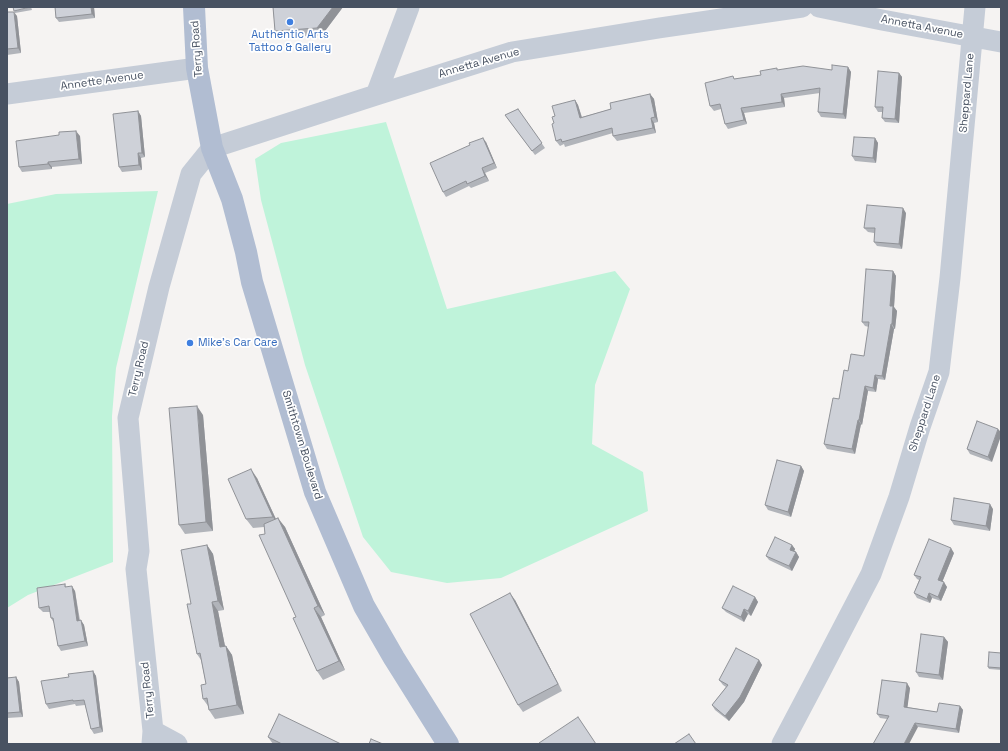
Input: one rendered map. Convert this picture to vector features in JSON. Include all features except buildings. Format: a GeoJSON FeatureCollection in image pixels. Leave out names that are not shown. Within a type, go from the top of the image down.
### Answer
{"type":"FeatureCollection","features":[{"type":"Feature","properties":{"kind":"main road","name":"Terry Road"},"geometry":{"type":"LineString","coordinates":[[194,7],[198,68],[212,148]]}},
{"type":"Feature","properties":{"kind":"main road","name":"Smithtown Boulevard"},"geometry":{"type":"LineString","coordinates":[[212,148],[232,198],[252,282],[315,492],[364,606],[394,658],[448,744]]}},
{"type":"Feature","properties":{"kind":"street"},"geometry":{"type":"LineString","coordinates":[[376,95],[409,7]]}},
{"type":"Feature","properties":{"kind":"street","name":"Annetta Avenue"},"geometry":{"type":"LineString","coordinates":[[212,148],[512,52],[802,7]]}},
{"type":"Feature","properties":{"kind":"street","name":"Annetta Avenue"},"geometry":{"type":"LineString","coordinates":[[819,7],[1001,42]]}},
{"type":"Feature","properties":{"kind":"street","name":"Sheppard Lane"},"geometry":{"type":"LineString","coordinates":[[782,744],[871,574],[899,497],[920,427],[939,372],[950,278],[975,7]]}},
{"type":"Feature","properties":{"kind":"street","name":"Annette Avenue"},"geometry":{"type":"LineString","coordinates":[[7,94],[198,68]]}},
{"type":"Feature","properties":{"kind":"street","name":"Terry Road"},"geometry":{"type":"LineString","coordinates":[[152,738],[136,569],[139,551],[128,418],[159,287],[191,174],[212,148]]}},
{"type":"Feature","properties":{"kind":"street"},"geometry":{"type":"LineString","coordinates":[[152,738],[177,744]]}},
{"type":"Feature","properties":{"kind":"green space"},"geometry":{"type":"Polygon","coordinates":[[[386,122],[447,309],[615,271],[630,289],[595,385],[592,444],[643,472],[648,511],[501,578],[447,583],[391,572],[363,537],[305,365],[261,200],[255,159],[281,143],[386,122]]]}},
{"type":"Feature","properties":{"kind":"green space"},"geometry":{"type":"Polygon","coordinates":[[[158,191],[116,368],[112,416],[113,562],[28,595],[7,608],[7,204],[56,194],[158,191]]]}},
{"type":"Feature","properties":{"kind":"place","name":"Authentic Arts Tattoo & Gallery"},"geometry":{"type":"Point","coordinates":[290,22]}},
{"type":"Feature","properties":{"kind":"place","name":"Mike's Car Care"},"geometry":{"type":"Point","coordinates":[190,343]}}]}
